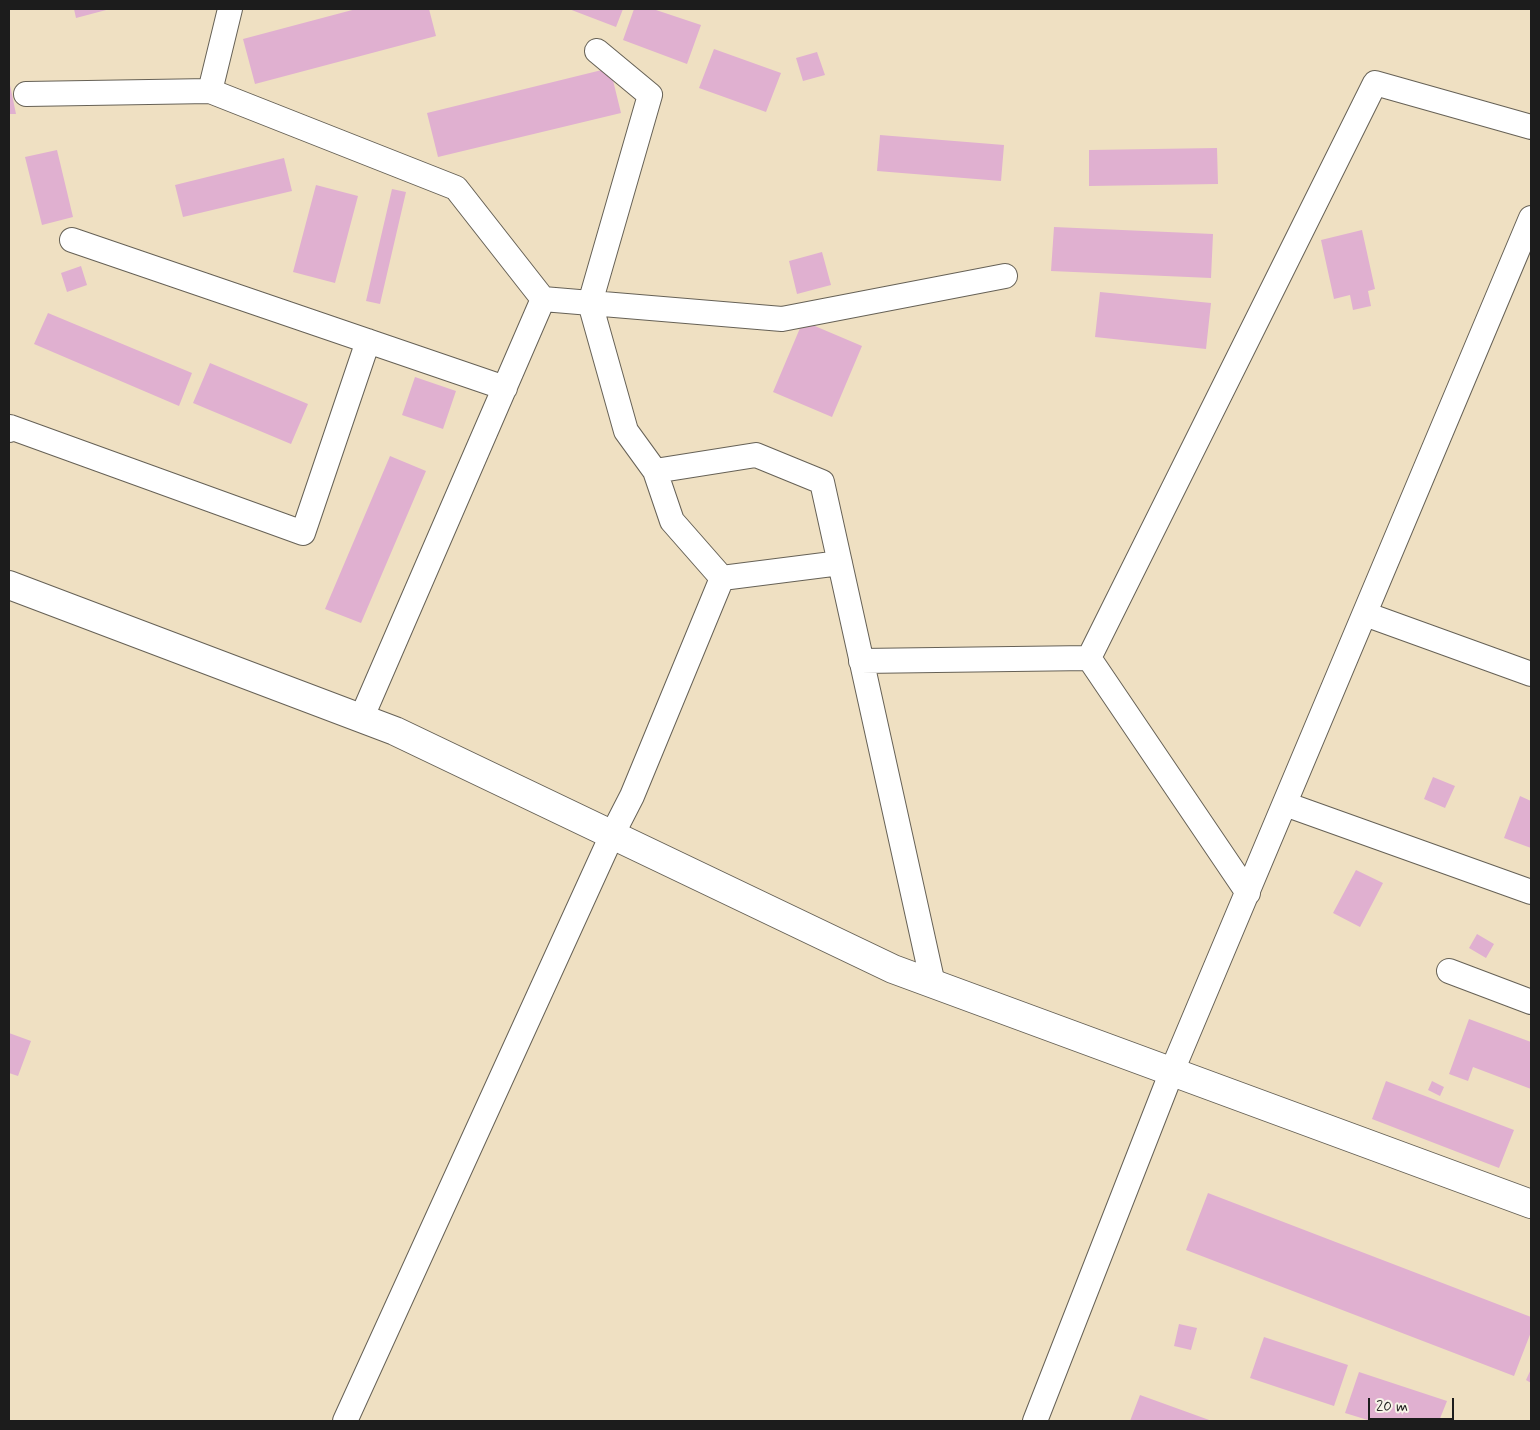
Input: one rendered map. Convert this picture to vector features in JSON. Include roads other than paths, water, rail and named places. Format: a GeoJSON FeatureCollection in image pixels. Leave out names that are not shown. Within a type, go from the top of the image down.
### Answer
{"type":"FeatureCollection","features":[{"type":"Feature","properties":{"kind":"street"},"geometry":{"type":"LineString","coordinates":[[210,91],[230,9]]}},
{"type":"Feature","properties":{"kind":"street"},"geometry":{"type":"LineString","coordinates":[[597,51],[650,95],[590,303],[626,431],[655,471],[672,521],[722,578]]}},
{"type":"Feature","properties":{"kind":"street"},"geometry":{"type":"LineString","coordinates":[[1089,658],[1375,83],[1531,127]]}},
{"type":"Feature","properties":{"kind":"street"},"geometry":{"type":"LineString","coordinates":[[26,94],[210,91],[456,188],[544,299],[782,319],[1005,276]]}},
{"type":"Feature","properties":{"kind":"street"},"geometry":{"type":"LineString","coordinates":[[1035,1421],[1172,1071],[1531,218]]}},
{"type":"Feature","properties":{"kind":"street"},"geometry":{"type":"LineString","coordinates":[[72,240],[505,388]]}},
{"type":"Feature","properties":{"kind":"street"},"geometry":{"type":"LineString","coordinates":[[361,719],[544,299]]}},
{"type":"Feature","properties":{"kind":"street"},"geometry":{"type":"LineString","coordinates":[[9,430],[10,427],[304,533],[368,341]]}},
{"type":"Feature","properties":{"kind":"street"},"geometry":{"type":"LineString","coordinates":[[655,471],[756,455],[822,482],[933,984]]}},
{"type":"Feature","properties":{"kind":"street"},"geometry":{"type":"LineString","coordinates":[[722,578],[840,563]]}},
{"type":"Feature","properties":{"kind":"street"},"geometry":{"type":"LineString","coordinates":[[345,1421],[612,835],[632,796],[722,578]]}},
{"type":"Feature","properties":{"kind":"street"},"geometry":{"type":"LineString","coordinates":[[9,585],[395,731],[893,969],[1531,1204]]}},
{"type":"Feature","properties":{"kind":"street"},"geometry":{"type":"LineString","coordinates":[[1365,614],[1531,674]]}},
{"type":"Feature","properties":{"kind":"street"},"geometry":{"type":"LineString","coordinates":[[861,661],[1089,658]]}},
{"type":"Feature","properties":{"kind":"street"},"geometry":{"type":"LineString","coordinates":[[1089,658],[1248,893]]}},
{"type":"Feature","properties":{"kind":"street"},"geometry":{"type":"LineString","coordinates":[[1285,804],[1531,892]]}},
{"type":"Feature","properties":{"kind":"street"},"geometry":{"type":"LineString","coordinates":[[1449,972],[1531,1002]]}}]}
